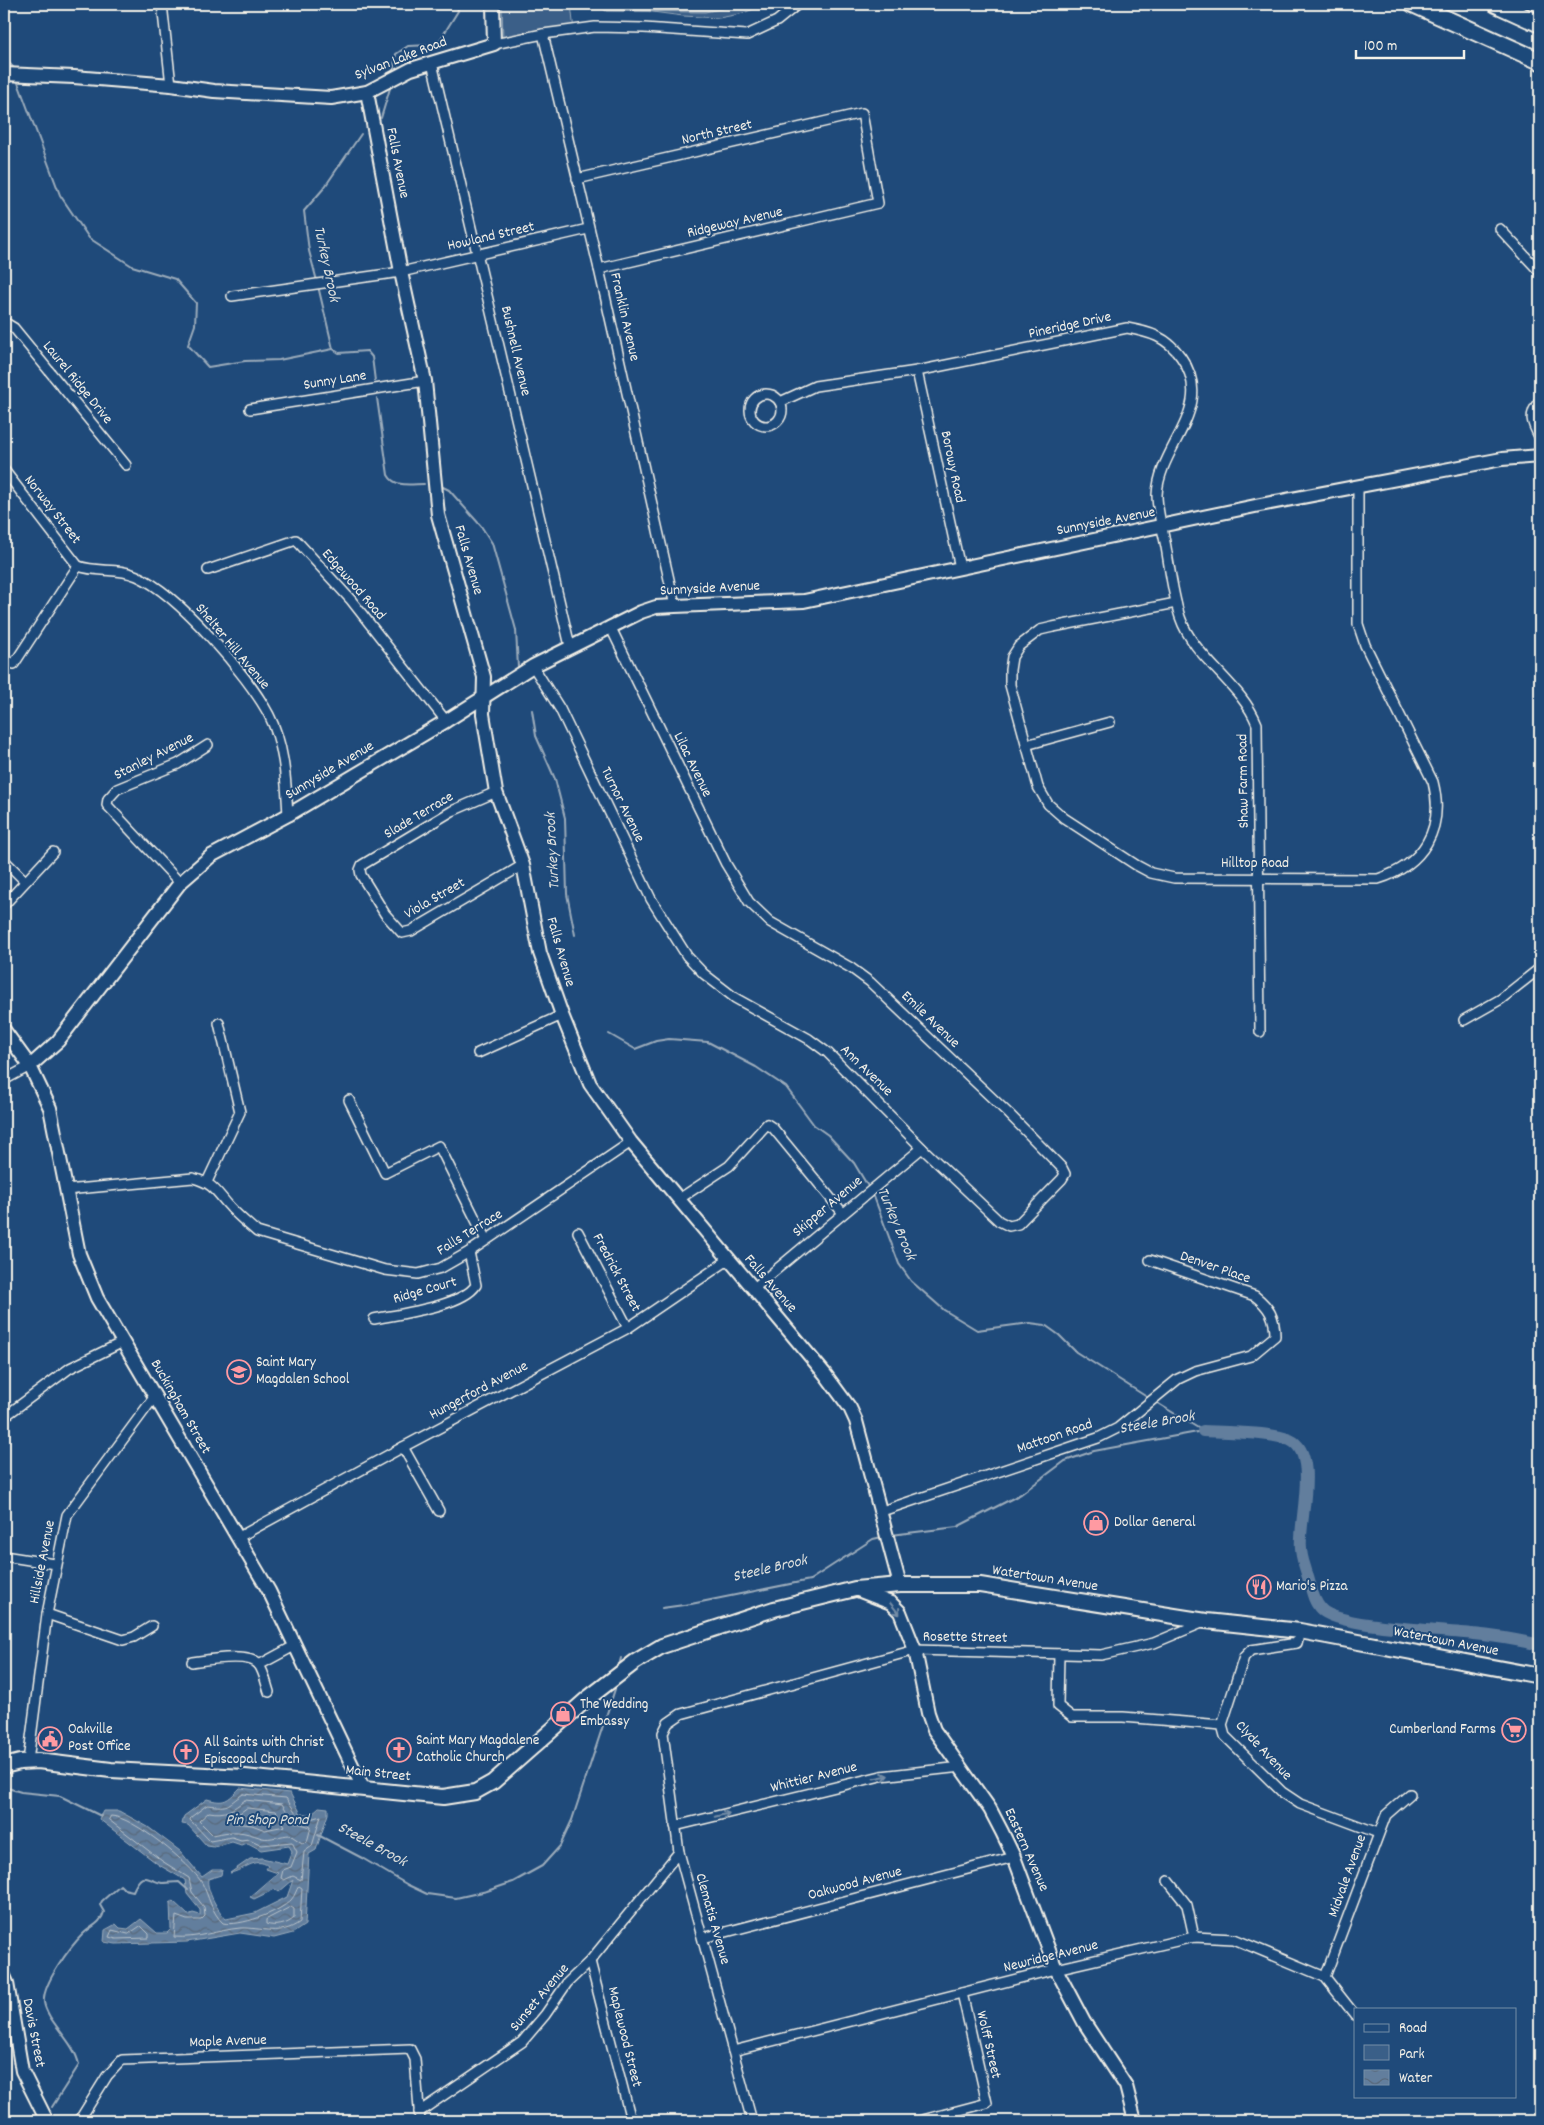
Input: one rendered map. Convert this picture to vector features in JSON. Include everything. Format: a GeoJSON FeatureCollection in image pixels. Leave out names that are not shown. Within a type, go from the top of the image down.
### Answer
{"type":"FeatureCollection","features":[{"type":"Feature","properties":{"kind":"highway"},"geometry":{"type":"LineString","coordinates":[[1413,4],[1540,61]]}},
{"type":"Feature","properties":{"kind":"highway"},"geometry":{"type":"LineString","coordinates":[[1496,4],[1540,24]]}},
{"type":"Feature","properties":{"kind":"main road"},"geometry":{"type":"LineString","coordinates":[[493,4],[494,44]]}},
{"type":"Feature","properties":{"kind":"main road","name":"Sylvan Lake Road"},"geometry":{"type":"LineString","coordinates":[[12,74],[171,85],[214,91],[331,98],[367,92],[390,78],[494,44]]}},
{"type":"Feature","properties":{"kind":"main road","name":"Falls Avenue"},"geometry":{"type":"LineString","coordinates":[[367,92],[400,272],[425,381],[438,515],[484,677],[483,714],[496,792],[522,865],[540,953],[562,1015],[590,1084],[631,1142],[825,1374],[853,1413],[883,1516],[900,1585]]}},
{"type":"Feature","properties":{"kind":"main road","name":"Sunnyside Avenue"},"geometry":{"type":"LineString","coordinates":[[30,1066],[58,1041],[180,883],[211,856],[288,815],[534,666],[610,626],[656,607],[804,600],[1358,486],[1502,459],[1540,456]]}},
{"type":"Feature","properties":{"kind":"main road","name":"Buckingham Street"},"geometry":{"type":"LineString","coordinates":[[4,1030],[30,1066],[50,1108],[79,1254],[97,1298],[269,1591],[363,1788]]}},
{"type":"Feature","properties":{"kind":"main road","name":"Watertown Avenue"},"geometry":{"type":"LineString","coordinates":[[570,1713],[626,1669],[649,1653],[673,1641],[774,1609],[855,1589],[900,1585],[980,1585],[1206,1621],[1300,1631],[1540,1676]]}},
{"type":"Feature","properties":{"kind":"main road","name":"Eastern Avenue"},"geometry":{"type":"LineString","coordinates":[[855,1589],[891,1603],[900,1612],[915,1650],[928,1713],[934,1730],[990,1809],[1014,1857],[1056,1969],[1084,2022],[1126,2086],[1135,2121]]}},
{"type":"Feature","properties":{"kind":"main road","name":"Main Street"},"geometry":{"type":"LineString","coordinates":[[4,1766],[28,1761],[127,1771],[245,1777],[443,1797],[475,1792],[502,1774],[570,1713]]}},
{"type":"Feature","properties":{"kind":"main road","name":"Davis Street"},"geometry":{"type":"LineString","coordinates":[[4,1976],[7,1983],[9,2027],[22,2071],[47,2121]]}},
{"type":"Feature","properties":{"kind":"street"},"geometry":{"type":"LineString","coordinates":[[162,4],[171,85]]}},
{"type":"Feature","properties":{"kind":"street","name":"Sylvan Lake Road"},"geometry":{"type":"LineString","coordinates":[[494,44],[543,34],[595,27],[644,28],[747,35],[777,22],[798,4]]}},
{"type":"Feature","properties":{"kind":"street","name":"Franklin Avenue"},"geometry":{"type":"LineString","coordinates":[[543,34],[599,269],[674,606]]}},
{"type":"Feature","properties":{"kind":"street","name":"Bushnell Avenue"},"geometry":{"type":"LineString","coordinates":[[432,63],[479,255],[570,646]]}},
{"type":"Feature","properties":{"kind":"street","name":"North Street"},"geometry":{"type":"LineString","coordinates":[[577,179],[862,113],[878,203]]}},
{"type":"Feature","properties":{"kind":"street","name":"Ridgeway Avenue"},"geometry":{"type":"LineString","coordinates":[[599,269],[878,203]]}},
{"type":"Feature","properties":{"kind":"street","name":"Howland Street"},"geometry":{"type":"LineString","coordinates":[[232,296],[400,272],[588,229]]}},
{"type":"Feature","properties":{"kind":"street"},"geometry":{"type":"LineString","coordinates":[[1500,229],[1540,272]]}},
{"type":"Feature","properties":{"kind":"street","name":"Laurel Ridge Drive"},"geometry":{"type":"LineString","coordinates":[[4,322],[14,328],[126,465]]}},
{"type":"Feature","properties":{"kind":"street","name":"Pineridge Drive"},"geometry":{"type":"LineString","coordinates":[[780,402],[815,386],[918,371],[1127,328],[1151,332],[1173,346],[1186,364],[1193,383],[1192,408],[1161,474],[1157,495],[1162,527]]}},
{"type":"Feature","properties":{"kind":"street","name":"Borowy Road"},"geometry":{"type":"LineString","coordinates":[[918,371],[960,568]]}},
{"type":"Feature","properties":{"kind":"street","name":"Sunny Lane"},"geometry":{"type":"LineString","coordinates":[[250,409],[425,381]]}},
{"type":"Feature","properties":{"kind":"street"},"geometry":{"type":"LineString","coordinates":[[1540,400],[1533,408],[1531,420],[1540,438]]}},
{"type":"Feature","properties":{"kind":"street","name":"Norway Street"},"geometry":{"type":"LineString","coordinates":[[4,470],[78,566]]}},
{"type":"Feature","properties":{"kind":"street","name":"Hilltop Road"},"geometry":{"type":"LineString","coordinates":[[1176,603],[1053,626],[1040,630],[1019,646],[1012,657],[1010,685],[1038,787],[1048,804],[1064,818],[1136,865],[1174,878],[1378,879],[1405,867],[1426,846],[1432,833],[1436,796],[1433,782],[1365,645],[1358,624],[1358,486]]}},
{"type":"Feature","properties":{"kind":"street","name":"Shaw Farm Road"},"geometry":{"type":"LineString","coordinates":[[1162,527],[1176,603],[1185,630],[1248,705],[1257,724],[1260,1032]]}},
{"type":"Feature","properties":{"kind":"street","name":"Edgewood Road"},"geometry":{"type":"LineString","coordinates":[[208,570],[296,540],[351,600],[446,721]]}},
{"type":"Feature","properties":{"kind":"street"},"geometry":{"type":"LineString","coordinates":[[4,660],[14,664],[78,566]]}},
{"type":"Feature","properties":{"kind":"street","name":"Shelter Hill Avenue"},"geometry":{"type":"LineString","coordinates":[[78,566],[91,570],[116,569],[138,576],[161,591],[194,619],[246,681],[269,716],[285,765],[288,815]]}},
{"type":"Feature","properties":{"kind":"street","name":"Lilac Avenue"},"geometry":{"type":"LineString","coordinates":[[610,626],[726,864],[757,910]]}},
{"type":"Feature","properties":{"kind":"street","name":"Turnor Avenue"},"geometry":{"type":"LineString","coordinates":[[534,666],[560,709],[651,899],[686,956]]}},
{"type":"Feature","properties":{"kind":"street"},"geometry":{"type":"LineString","coordinates":[[1026,745],[1110,722]]}},
{"type":"Feature","properties":{"kind":"street","name":"Stanley Avenue"},"geometry":{"type":"LineString","coordinates":[[180,883],[117,817],[107,805],[108,799],[117,789],[178,764],[208,745]]}},
{"type":"Feature","properties":{"kind":"street","name":"Slade Terrace"},"geometry":{"type":"LineString","coordinates":[[360,870],[362,865],[452,811],[496,792]]}},
{"type":"Feature","properties":{"kind":"street"},"geometry":{"type":"LineString","coordinates":[[4,905],[53,852]]}},
{"type":"Feature","properties":{"kind":"street"},"geometry":{"type":"LineString","coordinates":[[4,860],[25,881]]}},
{"type":"Feature","properties":{"kind":"street","name":"Viola Street"},"geometry":{"type":"LineString","coordinates":[[360,870],[361,875],[384,914],[402,933],[412,931],[522,865]]}},
{"type":"Feature","properties":{"kind":"street","name":"Emile Avenue"},"geometry":{"type":"LineString","coordinates":[[757,910],[770,922],[852,968],[870,982],[1009,1114],[1065,1174],[1018,1224],[1009,1226]]}},
{"type":"Feature","properties":{"kind":"street","name":"Ann Avenue"},"geometry":{"type":"LineString","coordinates":[[686,956],[704,974],[735,998],[808,1039],[828,1053],[922,1148],[999,1221],[1009,1226]]}},
{"type":"Feature","properties":{"kind":"street"},"geometry":{"type":"LineString","coordinates":[[1464,1020],[1501,1000],[1540,968]]}},
{"type":"Feature","properties":{"kind":"street"},"geometry":{"type":"LineString","coordinates":[[478,1053],[562,1015]]}},
{"type":"Feature","properties":{"kind":"street"},"geometry":{"type":"LineString","coordinates":[[66,1190],[156,1180],[192,1178],[206,1182],[240,1112],[219,1023]]}},
{"type":"Feature","properties":{"kind":"street"},"geometry":{"type":"LineString","coordinates":[[4,1080],[30,1066]]}},
{"type":"Feature","properties":{"kind":"street"},"geometry":{"type":"LineString","coordinates":[[349,1100],[385,1172],[439,1146],[486,1240]]}},
{"type":"Feature","properties":{"kind":"street"},"geometry":{"type":"LineString","coordinates":[[679,1199],[729,1166],[767,1124],[773,1128],[842,1212]]}},
{"type":"Feature","properties":{"kind":"street","name":"Falls Terrace"},"geometry":{"type":"LineString","coordinates":[[206,1182],[217,1190],[241,1219],[258,1232],[385,1270],[418,1274],[441,1268],[469,1252],[631,1142]]}},
{"type":"Feature","properties":{"kind":"street","name":"Skipper Avenue"},"geometry":{"type":"LineString","coordinates":[[753,1289],[842,1212],[922,1148]]}},
{"type":"Feature","properties":{"kind":"street","name":"Fredrick Street"},"geometry":{"type":"LineString","coordinates":[[578,1232],[628,1328]]}},
{"type":"Feature","properties":{"kind":"street","name":"Ridge Court"},"geometry":{"type":"LineString","coordinates":[[374,1319],[434,1306],[467,1294],[476,1285],[469,1252]]}},
{"type":"Feature","properties":{"kind":"street","name":"Hungerford Avenue"},"geometry":{"type":"LineString","coordinates":[[237,1538],[403,1447],[628,1328],[728,1260]]}},
{"type":"Feature","properties":{"kind":"street","name":"Denver Place"},"geometry":{"type":"LineString","coordinates":[[1150,1260],[1255,1296],[1267,1306],[1275,1320],[1275,1336]]}},
{"type":"Feature","properties":{"kind":"street","name":"Mattoon Road"},"geometry":{"type":"LineString","coordinates":[[883,1516],[1098,1438],[1118,1428],[1178,1379],[1195,1371],[1251,1356],[1275,1336]]}},
{"type":"Feature","properties":{"kind":"street"},"geometry":{"type":"LineString","coordinates":[[4,1418],[70,1368],[123,1342]]}},
{"type":"Feature","properties":{"kind":"street","name":"Hillside Avenue"},"geometry":{"type":"LineString","coordinates":[[28,1761],[47,1614],[55,1564],[66,1515],[155,1396]]}},
{"type":"Feature","properties":{"kind":"street"},"geometry":{"type":"LineString","coordinates":[[403,1447],[439,1511]]}},
{"type":"Feature","properties":{"kind":"street"},"geometry":{"type":"LineString","coordinates":[[4,1556],[55,1564]]}},
{"type":"Feature","properties":{"kind":"street"},"geometry":{"type":"LineString","coordinates":[[47,1614],[123,1640],[134,1637],[152,1626]]}},
{"type":"Feature","properties":{"kind":"street","name":"Rosette Street"},"geometry":{"type":"LineString","coordinates":[[668,1723],[681,1714],[915,1650],[1101,1655],[1154,1643],[1206,1621]]}},
{"type":"Feature","properties":{"kind":"street"},"geometry":{"type":"LineString","coordinates":[[1222,1725],[1244,1657],[1252,1650],[1298,1643],[1300,1631]]}},
{"type":"Feature","properties":{"kind":"street"},"geometry":{"type":"LineString","coordinates":[[259,1665],[296,1645]]}},
{"type":"Feature","properties":{"kind":"street","name":"Clyde Avenue"},"geometry":{"type":"LineString","coordinates":[[1059,1654],[1058,1706],[1063,1712],[1072,1716],[1123,1717],[1222,1725],[1226,1736],[1282,1792],[1300,1804],[1378,1833]]}},
{"type":"Feature","properties":{"kind":"street"},"geometry":{"type":"LineString","coordinates":[[192,1662],[244,1658],[253,1660],[259,1665],[269,1692]]}},
{"type":"Feature","properties":{"kind":"street","name":"Clematis Avenue"},"geometry":{"type":"LineString","coordinates":[[668,1723],[663,1733],[679,1852],[752,2121]]}},
{"type":"Feature","properties":{"kind":"street","name":"Whittier Avenue"},"geometry":{"type":"LineString","coordinates":[[675,1826],[881,1776],[961,1766]]}},
{"type":"Feature","properties":{"kind":"street","name":"Midvale Avenue"},"geometry":{"type":"LineString","coordinates":[[1325,1977],[1386,1815],[1410,1794]]}},
{"type":"Feature","properties":{"kind":"street","name":"Sunset Avenue"},"geometry":{"type":"LineString","coordinates":[[419,2117],[522,2042],[545,2015],[567,1983],[590,1961],[679,1852]]}},
{"type":"Feature","properties":{"kind":"street","name":"Oakwood Avenue"},"geometry":{"type":"LineString","coordinates":[[703,1938],[1014,1857]]}},
{"type":"Feature","properties":{"kind":"street"},"geometry":{"type":"LineString","coordinates":[[1168,1881],[1188,1905],[1194,1937]]}},
{"type":"Feature","properties":{"kind":"street","name":"Newridge Avenue"},"geometry":{"type":"LineString","coordinates":[[733,2051],[1056,1969],[1194,1937],[1234,1939],[1325,1977],[1354,2014]]}},
{"type":"Feature","properties":{"kind":"street","name":"Maplewood Street"},"geometry":{"type":"LineString","coordinates":[[590,1961],[631,2120]]}},
{"type":"Feature","properties":{"kind":"street","name":"Wolff Street"},"geometry":{"type":"LineString","coordinates":[[919,2121],[987,2103],[962,1993]]}},
{"type":"Feature","properties":{"kind":"street","name":"Maple Avenue"},"geometry":{"type":"LineString","coordinates":[[79,2121],[107,2076],[122,2060],[410,2049],[415,2059],[419,2117]]}},
{"type":"Feature","properties":{"kind":"green space"},"geometry":{"type":"Polygon","coordinates":[[[502,4],[571,4],[574,31],[503,39],[502,4]]]}},
{"type":"Feature","properties":{"kind":"green space"},"geometry":{"type":"Polygon","coordinates":[[[591,4],[768,4],[740,14],[719,18],[683,16],[591,4]]]}},
{"type":"Feature","properties":{"kind":"water"},"geometry":{"type":"Polygon","coordinates":[[[596,4],[746,4],[705,12],[606,11],[596,4]]]}},
{"type":"Feature","properties":{"kind":"water","name":"Pin Shop Pond"},"geometry":{"type":"Polygon","coordinates":[[[240,1788],[290,1793],[301,1814],[311,1814],[319,1807],[328,1808],[328,1814],[316,1850],[309,1854],[305,1925],[293,1933],[274,1938],[240,1933],[187,1942],[116,1944],[104,1942],[105,1930],[116,1924],[120,1928],[128,1929],[141,1919],[157,1933],[167,1933],[171,1929],[170,1903],[173,1901],[188,1915],[193,1913],[200,1915],[200,1910],[187,1894],[185,1880],[159,1865],[99,1819],[103,1811],[119,1811],[148,1827],[180,1851],[202,1877],[212,1870],[222,1870],[221,1875],[208,1879],[208,1884],[213,1900],[226,1919],[255,1913],[287,1897],[293,1880],[279,1892],[275,1889],[254,1899],[250,1897],[278,1873],[266,1869],[268,1866],[263,1863],[254,1863],[230,1873],[250,1859],[262,1858],[287,1864],[292,1851],[289,1846],[261,1850],[248,1843],[241,1845],[232,1842],[214,1847],[207,1846],[188,1825],[182,1824],[184,1816],[207,1799],[225,1800],[240,1788]]]}},
{"type":"Feature","properties":{"kind":"waterway","name":"Turkey Brook"},"geometry":{"type":"LineString","coordinates":[[393,72],[396,54],[408,46],[432,45],[440,40],[458,11],[457,4]]}},
{"type":"Feature","properties":{"kind":"waterway"},"geometry":{"type":"LineString","coordinates":[[4,58],[16,70]]}},
{"type":"Feature","properties":{"kind":"waterway"},"geometry":{"type":"LineString","coordinates":[[17,80],[60,195],[89,238],[132,266],[175,279],[196,303],[195,325],[188,345],[208,367],[245,361],[279,360],[333,349]]}},
{"type":"Feature","properties":{"kind":"waterway","name":"Turkey Brook"},"geometry":{"type":"LineString","coordinates":[[381,118],[391,85]]}},
{"type":"Feature","properties":{"kind":"waterway","name":"Turkey Brook"},"geometry":{"type":"LineString","coordinates":[[317,281],[309,251],[304,211],[324,188],[361,134]]}},
{"type":"Feature","properties":{"kind":"waterway","name":"Turkey Brook"},"geometry":{"type":"LineString","coordinates":[[318,286],[333,349],[339,353],[367,351],[372,357],[375,381]]}},
{"type":"Feature","properties":{"kind":"waterway","name":"Turkey Brook"},"geometry":{"type":"LineString","coordinates":[[377,398],[388,475],[399,484],[424,484]]}},
{"type":"Feature","properties":{"kind":"waterway","name":"Turkey Brook"},"geometry":{"type":"LineString","coordinates":[[443,487],[449,490],[481,526],[492,543],[516,630],[518,668]]}},
{"type":"Feature","properties":{"kind":"waterway","name":"Turkey Brook"},"geometry":{"type":"LineString","coordinates":[[532,710],[536,736],[555,779],[565,818],[567,894],[575,935]]}},
{"type":"Feature","properties":{"kind":"waterway","name":"Turkey Brook"},"geometry":{"type":"LineString","coordinates":[[609,1034],[635,1049],[656,1041],[669,1039],[708,1042],[756,1067],[786,1087],[814,1125],[828,1135],[854,1163],[869,1188]]}},
{"type":"Feature","properties":{"kind":"waterway","name":"Turkey Brook"},"geometry":{"type":"LineString","coordinates":[[873,1194],[899,1264],[911,1281],[944,1310],[977,1330],[1030,1323],[1045,1325],[1059,1335],[1076,1352],[1150,1399]]}},
{"type":"Feature","properties":{"kind":"waterway","name":"Turkey Brook"},"geometry":{"type":"LineString","coordinates":[[1154,1401],[1203,1431]]}},
{"type":"Feature","properties":{"kind":"waterway","name":"Steele Brook"},"geometry":{"type":"LineString","coordinates":[[891,1535],[957,1527],[1021,1494],[1065,1461],[1094,1451],[1203,1431]]}},
{"type":"Feature","properties":{"kind":"waterway","name":"Steele Brook"},"geometry":{"type":"LineString","coordinates":[[1203,1431],[1271,1435],[1290,1440],[1299,1447],[1304,1459],[1306,1473],[1301,1551],[1314,1597],[1321,1609],[1331,1615],[1369,1624],[1506,1638],[1540,1645]]}},
{"type":"Feature","properties":{"kind":"waterway","name":"Steele Brook"},"geometry":{"type":"LineString","coordinates":[[662,1608],[810,1580],[873,1539],[882,1537]]}},
{"type":"Feature","properties":{"kind":"waterway","name":"Steele Brook"},"geometry":{"type":"LineString","coordinates":[[619,1666],[621,1658]]}},
{"type":"Feature","properties":{"kind":"waterway","name":"Steele Brook"},"geometry":{"type":"LineString","coordinates":[[318,1835],[427,1894],[456,1898],[487,1891],[513,1882],[542,1866],[560,1846],[572,1820],[617,1683]]}},
{"type":"Feature","properties":{"kind":"waterway","name":"Steele Brook"},"geometry":{"type":"LineString","coordinates":[[4,1787],[21,1792],[60,1796],[101,1816]]}},
{"type":"Feature","properties":{"kind":"waterway"},"geometry":{"type":"LineString","coordinates":[[52,2107],[79,2065],[72,2048],[50,2017],[44,2002],[48,1985],[58,1966],[86,1931],[101,1919],[104,1912],[100,1905],[102,1901],[120,1885],[124,1889],[133,1891],[136,1884],[142,1878],[145,1878],[162,1883],[179,1882],[188,1890]]}},
{"type":"Feature","properties":{"kind":"place","name":"Saint Mary Magdalen School"},"geometry":{"type":"Point","coordinates":[239,1372]}},
{"type":"Feature","properties":{"kind":"place","name":"Dollar General"},"geometry":{"type":"Point","coordinates":[1096,1523]}},
{"type":"Feature","properties":{"kind":"place","name":"Mario's Pizza"},"geometry":{"type":"Point","coordinates":[1259,1587]}},
{"type":"Feature","properties":{"kind":"place","name":"The Wedding Embassy"},"geometry":{"type":"Point","coordinates":[563,1714]}},
{"type":"Feature","properties":{"kind":"place","name":"Cumberland Farms"},"geometry":{"type":"Point","coordinates":[1514,1730]}},
{"type":"Feature","properties":{"kind":"place","name":"Oakville Post Office"},"geometry":{"type":"Point","coordinates":[50,1739]}},
{"type":"Feature","properties":{"kind":"place","name":"Saint Mary Magdalene Catholic Church"},"geometry":{"type":"Point","coordinates":[399,1750]}},
{"type":"Feature","properties":{"kind":"place","name":"All Saints with Christ Episcopal Church"},"geometry":{"type":"Point","coordinates":[186,1752]}}]}
